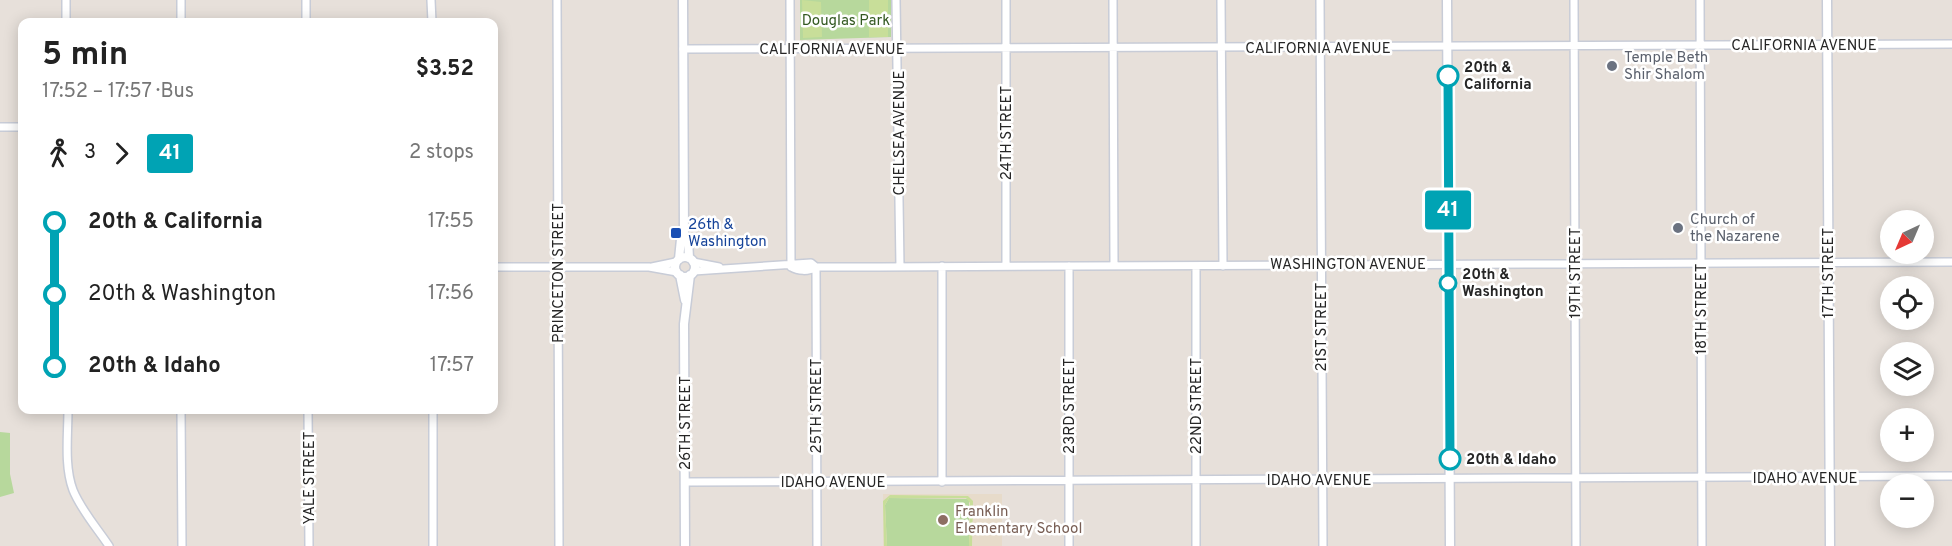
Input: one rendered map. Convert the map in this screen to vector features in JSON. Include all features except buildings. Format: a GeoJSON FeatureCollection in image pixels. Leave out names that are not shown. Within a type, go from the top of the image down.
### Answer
{"type":"FeatureCollection","features":[{"type":"Feature","properties":{"kind":"street"},"geometry":{"type":"LineString","coordinates":[[66,0],[66,18]]}},
{"type":"Feature","properties":{"kind":"street"},"geometry":{"type":"LineString","coordinates":[[181,0],[181,18]]}},
{"type":"Feature","properties":{"kind":"street"},"geometry":{"type":"LineString","coordinates":[[306,0],[306,18]]}},
{"type":"Feature","properties":{"kind":"street"},"geometry":{"type":"LineString","coordinates":[[431,0],[432,18]]}},
{"type":"Feature","properties":{"kind":"street","name":"PRINCETON STREET"},"geometry":{"type":"LineString","coordinates":[[557,0],[559,546]]}},
{"type":"Feature","properties":{"kind":"street","name":"26TH STREET"},"geometry":{"type":"LineString","coordinates":[[683,0],[684,236],[681,239],[677,261],[685,300]]}},
{"type":"Feature","properties":{"kind":"street"},"geometry":{"type":"LineString","coordinates":[[790,0],[791,267]]}},
{"type":"Feature","properties":{"kind":"street","name":"CHELSEA AVENUE"},"geometry":{"type":"LineString","coordinates":[[896,0],[900,267]]}},
{"type":"Feature","properties":{"kind":"street","name":"24TH STREET"},"geometry":{"type":"LineString","coordinates":[[1006,0],[1006,266]]}},
{"type":"Feature","properties":{"kind":"street"},"geometry":{"type":"LineString","coordinates":[[1113,0],[1114,266]]}},
{"type":"Feature","properties":{"kind":"street"},"geometry":{"type":"LineString","coordinates":[[1221,0],[1223,266]]}},
{"type":"Feature","properties":{"kind":"street","name":"21ST STREET"},"geometry":{"type":"LineString","coordinates":[[1320,0],[1323,546]]}},
{"type":"Feature","properties":{"kind":"street"},"geometry":{"type":"LineString","coordinates":[[1447,0],[1450,546]]}},
{"type":"Feature","properties":{"kind":"street","name":"19TH STREET"},"geometry":{"type":"LineString","coordinates":[[1574,0],[1576,546]]}},
{"type":"Feature","properties":{"kind":"street","name":"18TH STREET"},"geometry":{"type":"LineString","coordinates":[[1700,0],[1702,546]]}},
{"type":"Feature","properties":{"kind":"street","name":"17TH STREET"},"geometry":{"type":"LineString","coordinates":[[1827,0],[1830,546]]}},
{"type":"Feature","properties":{"kind":"street","name":"CALIFORNIA AVENUE"},"geometry":{"type":"LineString","coordinates":[[683,49],[1952,44]]}},
{"type":"Feature","properties":{"kind":"street"},"geometry":{"type":"LineString","coordinates":[[0,127],[18,127]]}},
{"type":"Feature","properties":{"kind":"street","name":"26TH STREET"},"geometry":{"type":"LineString","coordinates":[[684,236],[688,239],[692,266],[685,300],[685,546]]}},
{"type":"Feature","properties":{"kind":"street"},"geometry":{"type":"LineString","coordinates":[[498,267],[649,267],[677,261],[692,266]]}},
{"type":"Feature","properties":{"kind":"street","name":"WASHINGTON AVENUE"},"geometry":{"type":"LineString","coordinates":[[692,266],[791,267],[811,263],[816,267],[900,267],[1952,262]]}},
{"type":"Feature","properties":{"kind":"street"},"geometry":{"type":"LineString","coordinates":[[649,267],[678,274],[692,266]]}},
{"type":"Feature","properties":{"kind":"street"},"geometry":{"type":"LineString","coordinates":[[942,266],[942,482]]}},
{"type":"Feature","properties":{"kind":"street","name":"23RD STREET"},"geometry":{"type":"LineString","coordinates":[[1069,266],[1069,546]]}},
{"type":"Feature","properties":{"kind":"street","name":"22ND STREET"},"geometry":{"type":"LineString","coordinates":[[1196,266],[1196,546]]}},
{"type":"Feature","properties":{"kind":"street","name":"25TH STREET"},"geometry":{"type":"LineString","coordinates":[[816,267],[817,546]]}},
{"type":"Feature","properties":{"kind":"street"},"geometry":{"type":"LineString","coordinates":[[68,414],[68,471],[72,488],[79,503],[109,546]]}},
{"type":"Feature","properties":{"kind":"street"},"geometry":{"type":"LineString","coordinates":[[182,414],[182,546]]}},
{"type":"Feature","properties":{"kind":"street","name":"YALE STREET"},"geometry":{"type":"LineString","coordinates":[[308,414],[309,546]]}},
{"type":"Feature","properties":{"kind":"street"},"geometry":{"type":"LineString","coordinates":[[433,414],[433,546]]}},
{"type":"Feature","properties":{"kind":"street","name":"IDAHO AVENUE"},"geometry":{"type":"LineString","coordinates":[[686,482],[1952,476]]}},
{"type":"Feature","properties":{"kind":"shaded area","name":"Franklin Elementary School"},"geometry":{"type":"Polygon","coordinates":[[[883,494],[1002,494],[1002,546],[883,546],[883,494]]]}},
{"type":"Feature","properties":{"kind":"green space","name":"Douglas Park"},"geometry":{"type":"Polygon","coordinates":[[[800,0],[891,0],[891,37],[800,40],[800,0]]]}},
{"type":"Feature","properties":{"kind":"green space"},"geometry":{"type":"Polygon","coordinates":[[[802,0],[821,2],[822,37],[803,38],[802,0]]]}},
{"type":"Feature","properties":{"kind":"green space"},"geometry":{"type":"Polygon","coordinates":[[[869,0],[888,0],[888,37],[869,37],[869,0]]]}},
{"type":"Feature","properties":{"kind":"green space"},"geometry":{"type":"Polygon","coordinates":[[[0,432],[10,433],[10,474],[14,493],[0,497],[0,432]]]}},
{"type":"Feature","properties":{"kind":"green space"},"geometry":{"type":"Polygon","coordinates":[[[890,495],[968,496],[973,501],[972,546],[969,546],[970,503],[966,498],[889,498],[885,505],[887,546],[884,546],[883,501],[890,495]]]}},
{"type":"Feature","properties":{"kind":"green space","name":"Franklin Elementary School"},"geometry":{"type":"Polygon","coordinates":[[[889,498],[969,499],[969,546],[887,546],[885,505],[889,498]]]}},
{"type":"Feature","properties":{"kind":"bus line","name":"41"},"geometry":{"type":"LineString","coordinates":[[1448,76],[1450,459]]}},
{"type":"Feature","properties":{"kind":"place","name":"Temple Beth Shir Shalom"},"geometry":{"type":"Point","coordinates":[1612,66]}},
{"type":"Feature","properties":{"kind":"place","name":"20th & California"},"geometry":{"type":"Point","coordinates":[1448,76]}},
{"type":"Feature","properties":{"kind":"place","name":"Church of the Nazarene"},"geometry":{"type":"Point","coordinates":[1678,228]}},
{"type":"Feature","properties":{"kind":"place","name":"26th & Washington"},"geometry":{"type":"Point","coordinates":[676,233]}},
{"type":"Feature","properties":{"kind":"place","name":"20th & Washington"},"geometry":{"type":"Point","coordinates":[1448,283]}},
{"type":"Feature","properties":{"kind":"place","name":"20th & Idaho"},"geometry":{"type":"Point","coordinates":[1450,459]}},
{"type":"Feature","properties":{"kind":"place","name":"Franklin Elementary School"},"geometry":{"type":"Point","coordinates":[943,520]}}]}
